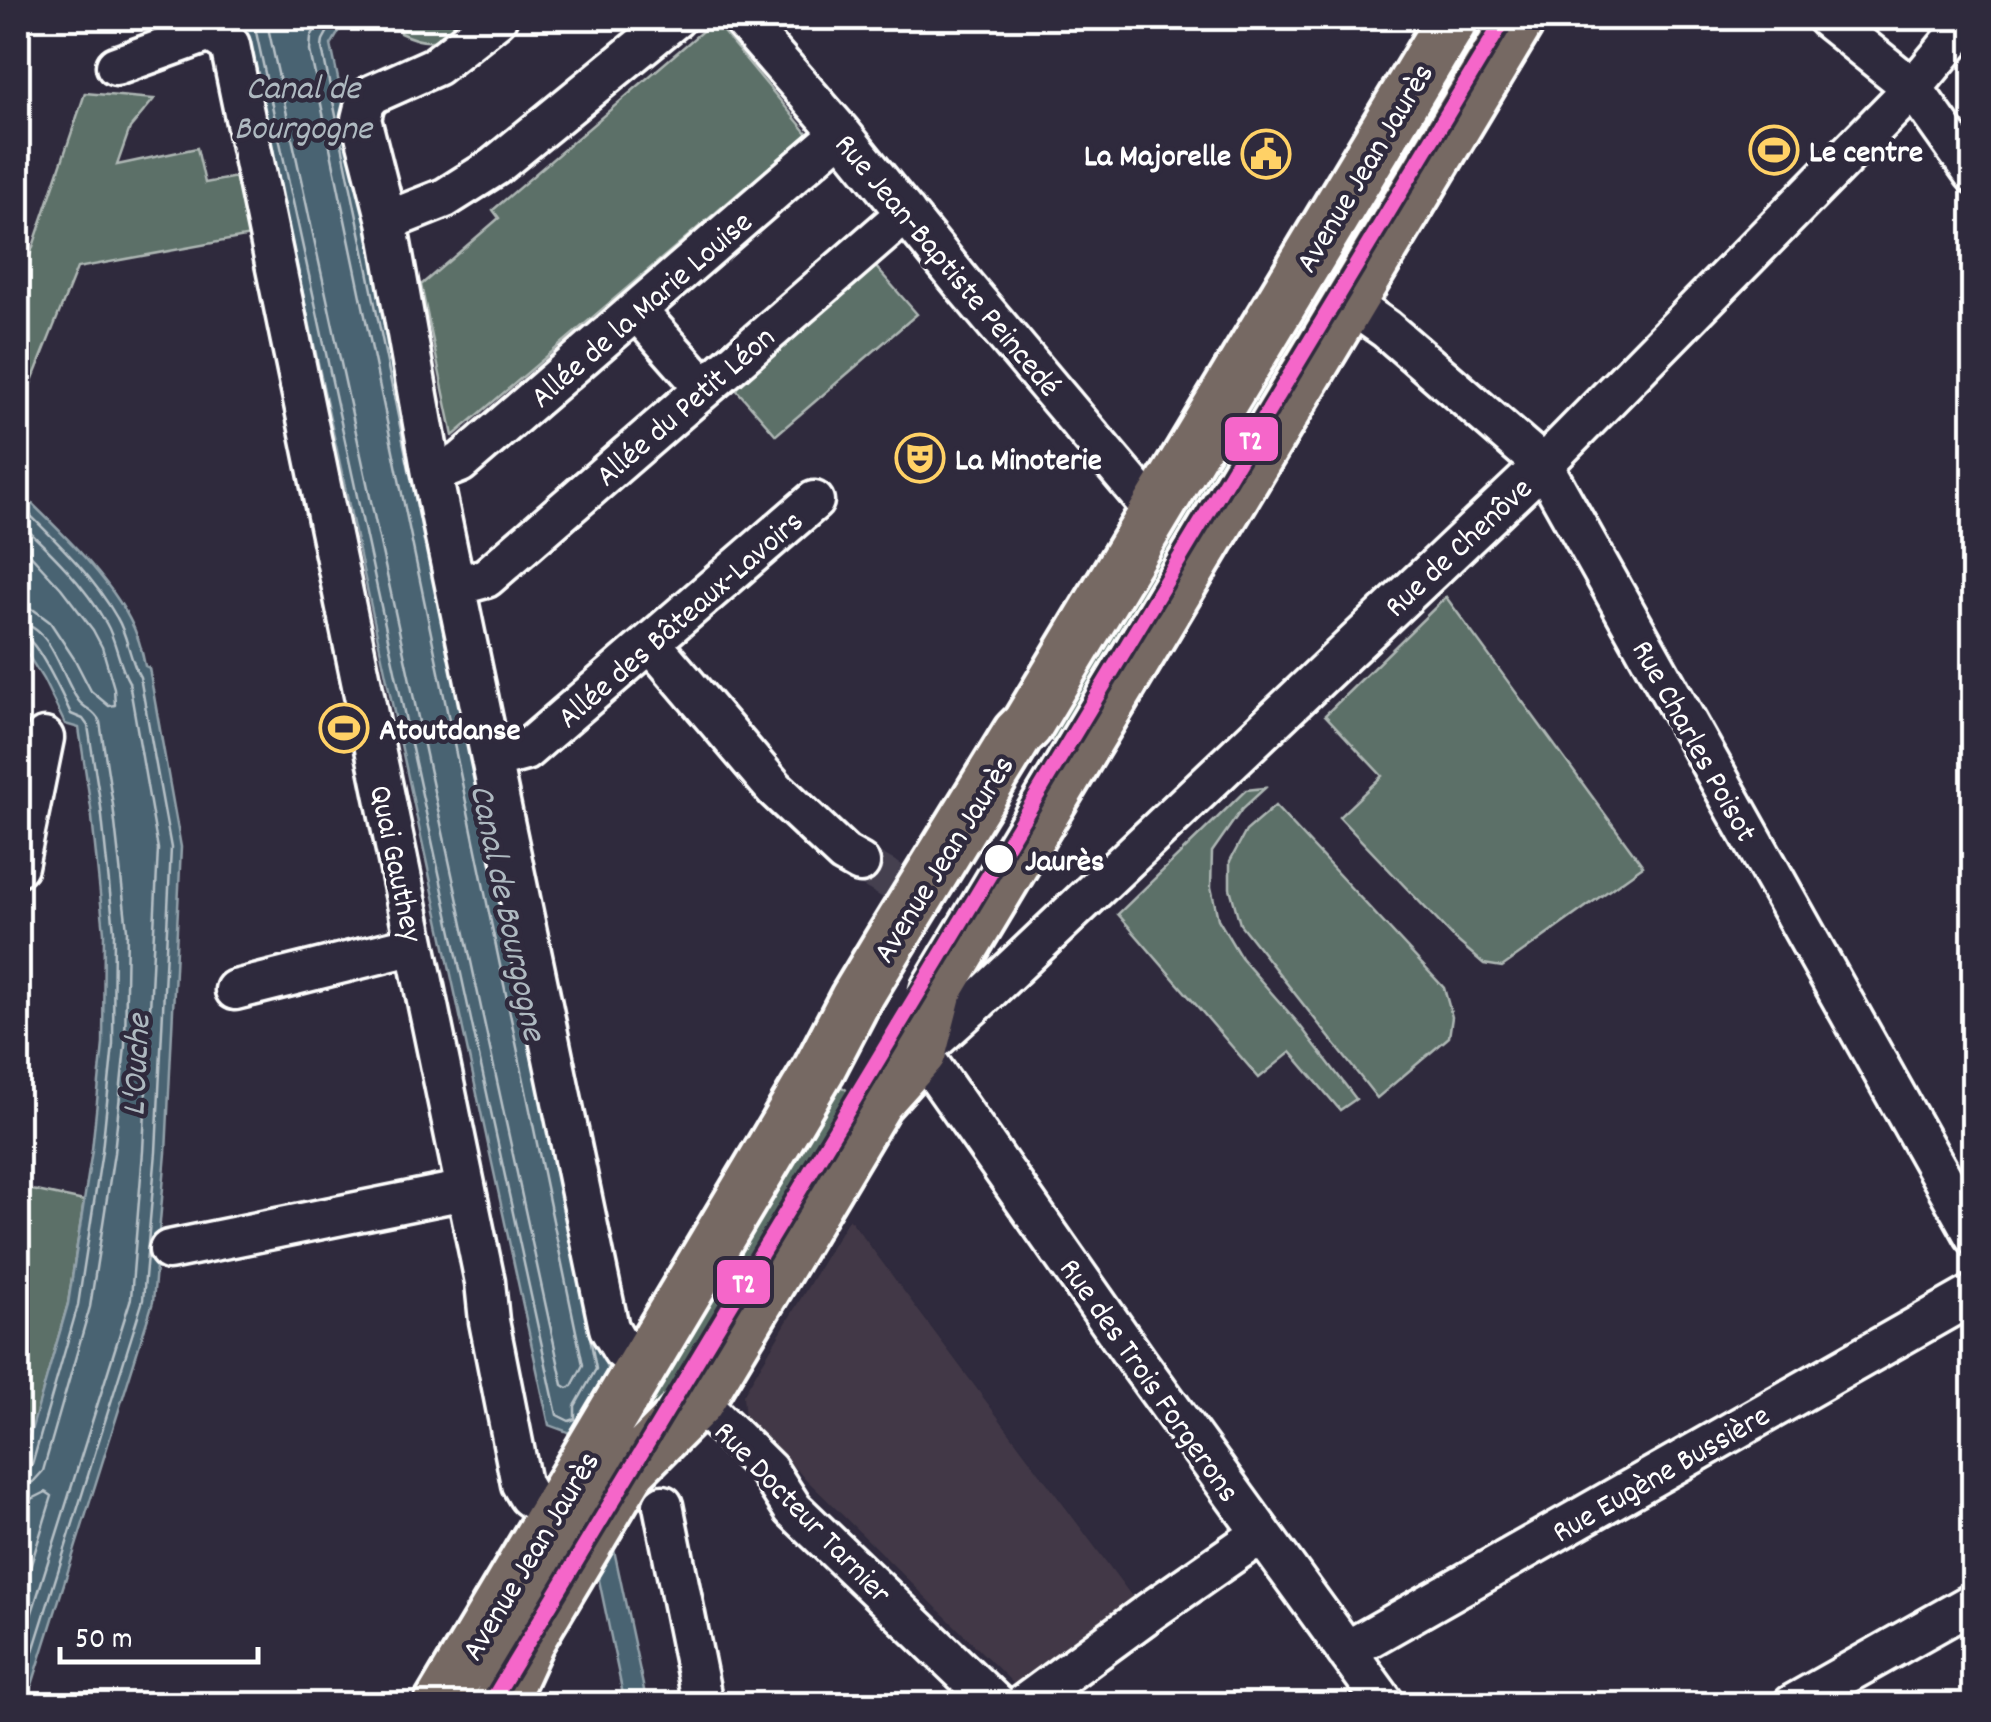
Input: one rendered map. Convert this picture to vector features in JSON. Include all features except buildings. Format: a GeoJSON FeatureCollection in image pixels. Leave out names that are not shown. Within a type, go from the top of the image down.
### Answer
{"type":"FeatureCollection","features":[{"type":"Feature","properties":{"kind":"main road","name":"Avenue Jean Jaurès"},"geometry":{"type":"LineString","coordinates":[[440,1704],[819,1070],[908,890],[1026,725],[1453,18]]}},
{"type":"Feature","properties":{"kind":"main road","name":"Avenue Jean Jaurès"},"geometry":{"type":"LineString","coordinates":[[499,1704],[528,1641],[631,1468],[698,1401],[877,1101],[921,1052],[937,990],[1520,18]]}},
{"type":"Feature","properties":{"kind":"main road"},"geometry":{"type":"LineString","coordinates":[[855,1000],[898,1026],[921,1052]]}},
{"type":"Feature","properties":{"kind":"street"},"geometry":{"type":"LineString","coordinates":[[497,18],[436,66],[373,94],[365,103],[361,119],[386,221],[432,474],[610,1328],[622,1350],[642,1366]]}},
{"type":"Feature","properties":{"kind":"street"},"geometry":{"type":"LineString","coordinates":[[386,221],[445,198],[494,167],[676,18]]}},
{"type":"Feature","properties":{"kind":"street"},"geometry":{"type":"LineString","coordinates":[[1826,18],[1913,88],[1974,174]]}},
{"type":"Feature","properties":{"kind":"street","name":"Rue de Chenôve"},"geometry":{"type":"LineString","coordinates":[[921,1052],[1543,465],[1913,88],[1971,18]]}},
{"type":"Feature","properties":{"kind":"street","name":"Rue Jean-Baptiste Peincedé"},"geometry":{"type":"LineString","coordinates":[[757,23],[906,212],[1146,502],[1157,509]]}},
{"type":"Feature","properties":{"kind":"street","name":"Quai Gauthey"},"geometry":{"type":"LineString","coordinates":[[116,66],[209,25],[230,45],[485,1282],[521,1484],[528,1496],[553,1515]]}},
{"type":"Feature","properties":{"kind":"street","name":"Allée de la Marie Louise"},"geometry":{"type":"LineString","coordinates":[[432,474],[460,463],[841,133]]}},
{"type":"Feature","properties":{"kind":"street","name":"Allée du Petit Léon"},"geometry":{"type":"LineString","coordinates":[[456,586],[486,578],[906,212]]}},
{"type":"Feature","properties":{"kind":"street","name":"Rue Charles Poisot"},"geometry":{"type":"LineString","coordinates":[[1349,303],[1386,329],[1543,465],[1974,1234]]}},
{"type":"Feature","properties":{"kind":"street"},"geometry":{"type":"LineString","coordinates":[[636,312],[704,387]]}},
{"type":"Feature","properties":{"kind":"street","name":"Allée des Bâteaux-Lavoirs"},"geometry":{"type":"LineString","coordinates":[[492,760],[525,750],[814,501]]}},
{"type":"Feature","properties":{"kind":"street"},"geometry":{"type":"LineString","coordinates":[[651,643],[775,789],[844,854],[860,863]]}},
{"type":"Feature","properties":{"kind":"street"},"geometry":{"type":"LineString","coordinates":[[18,866],[44,738]]}},
{"type":"Feature","properties":{"kind":"street"},"geometry":{"type":"LineString","coordinates":[[235,990],[415,945]]}},
{"type":"Feature","properties":{"kind":"street","name":"Rue des Trois Forgerons"},"geometry":{"type":"LineString","coordinates":[[921,1052],[1139,1364],[1385,1704]]}},
{"type":"Feature","properties":{"kind":"street"},"geometry":{"type":"LineString","coordinates":[[169,1250],[465,1190]]}},
{"type":"Feature","properties":{"kind":"street","name":"Rue Eugène Bussière"},"geometry":{"type":"LineString","coordinates":[[1346,1651],[1974,1294]]}},
{"type":"Feature","properties":{"kind":"street","name":"Rue Docteur Tarnier"},"geometry":{"type":"LineString","coordinates":[[698,1401],[768,1470],[793,1510],[996,1704]]}},
{"type":"Feature","properties":{"kind":"street"},"geometry":{"type":"LineString","coordinates":[[663,1505],[703,1704]]}},
{"type":"Feature","properties":{"kind":"street"},"geometry":{"type":"LineString","coordinates":[[1024,1704],[1261,1534]]}},
{"type":"Feature","properties":{"kind":"street"},"geometry":{"type":"LineString","coordinates":[[1793,1704],[1974,1602]]}},
{"type":"Feature","properties":{"kind":"shaded area"},"geometry":{"type":"Polygon","coordinates":[[[849,1218],[1133,1598],[1014,1684],[745,1419],[743,1395],[849,1218]]]}},
{"type":"Feature","properties":{"kind":"green space"},"geometry":{"type":"Polygon","coordinates":[[[397,18],[466,18],[443,37],[421,41],[400,33],[397,18]]]}},
{"type":"Feature","properties":{"kind":"green space"},"geometry":{"type":"Polygon","coordinates":[[[1464,18],[1511,18],[1070,751],[1035,730],[1464,18]]]}},
{"type":"Feature","properties":{"kind":"green space"},"geometry":{"type":"Polygon","coordinates":[[[714,21],[808,134],[453,436],[421,285],[499,218],[493,210],[714,21]]]}},
{"type":"Feature","properties":{"kind":"green space"},"geometry":{"type":"Polygon","coordinates":[[[85,93],[154,99],[130,128],[117,165],[197,148],[205,183],[242,176],[256,235],[77,268],[18,416],[18,291],[85,93]]]}},
{"type":"Feature","properties":{"kind":"green space"},"geometry":{"type":"Polygon","coordinates":[[[875,266],[917,314],[776,435],[734,387],[875,266]]]}},
{"type":"Feature","properties":{"kind":"green space"},"geometry":{"type":"Polygon","coordinates":[[[1446,597],[1643,866],[1502,967],[1484,964],[1455,939],[1339,817],[1382,776],[1325,715],[1446,597]]]}},
{"type":"Feature","properties":{"kind":"green space"},"geometry":{"type":"Polygon","coordinates":[[[1265,788],[1242,809],[1212,852],[1211,887],[1218,919],[1241,958],[1298,1023],[1356,1099],[1340,1110],[1291,1052],[1259,1078],[1118,914],[1246,790],[1265,788]]]}},
{"type":"Feature","properties":{"kind":"green space"},"geometry":{"type":"Polygon","coordinates":[[[1275,806],[1444,988],[1452,1017],[1449,1037],[1377,1098],[1240,924],[1230,888],[1230,861],[1246,831],[1275,806]]]}},
{"type":"Feature","properties":{"kind":"green space"},"geometry":{"type":"Polygon","coordinates":[[[827,1078],[863,1100],[676,1409],[634,1452],[611,1438],[827,1078]]]}},
{"type":"Feature","properties":{"kind":"green space"},"geometry":{"type":"Polygon","coordinates":[[[18,1187],[84,1201],[68,1303],[32,1430],[18,1428],[18,1187]]]}},
{"type":"Feature","properties":{"kind":"water","name":"Canal de Bourgogne"},"geometry":{"type":"Polygon","coordinates":[[[243,18],[347,18],[331,45],[607,1370],[584,1410],[647,1704],[625,1704],[568,1432],[549,1425],[243,18]]]}},
{"type":"Feature","properties":{"kind":"water","name":"L'Ouche"},"geometry":{"type":"Polygon","coordinates":[[[18,490],[85,558],[128,617],[149,668],[181,847],[166,1153],[153,1302],[26,1704],[18,1704],[18,1476],[68,1304],[92,1150],[103,1044],[104,932],[79,728],[65,724],[18,639],[18,490]]]}},
{"type":"Feature","properties":{"kind":"tunnel"},"geometry":{"type":"LineString","coordinates":[[860,863],[899,885]]}},
{"type":"Feature","properties":{"kind":"transit line","name":"T2"},"geometry":{"type":"LineString","coordinates":[[490,1704],[1505,18]]}},
{"type":"Feature","properties":{"kind":"place","name":"Le centre"},"geometry":{"type":"Point","coordinates":[1774,150]}},
{"type":"Feature","properties":{"kind":"place","name":"La Majorelle"},"geometry":{"type":"Point","coordinates":[1266,154]}},
{"type":"Feature","properties":{"kind":"place","name":"La Minoterie"},"geometry":{"type":"Point","coordinates":[920,458]}},
{"type":"Feature","properties":{"kind":"place","name":"Atoutdanse"},"geometry":{"type":"Point","coordinates":[344,728]}},
{"type":"Feature","properties":{"kind":"place","name":"Jaurès"},"geometry":{"type":"Point","coordinates":[999,859]}}]}
